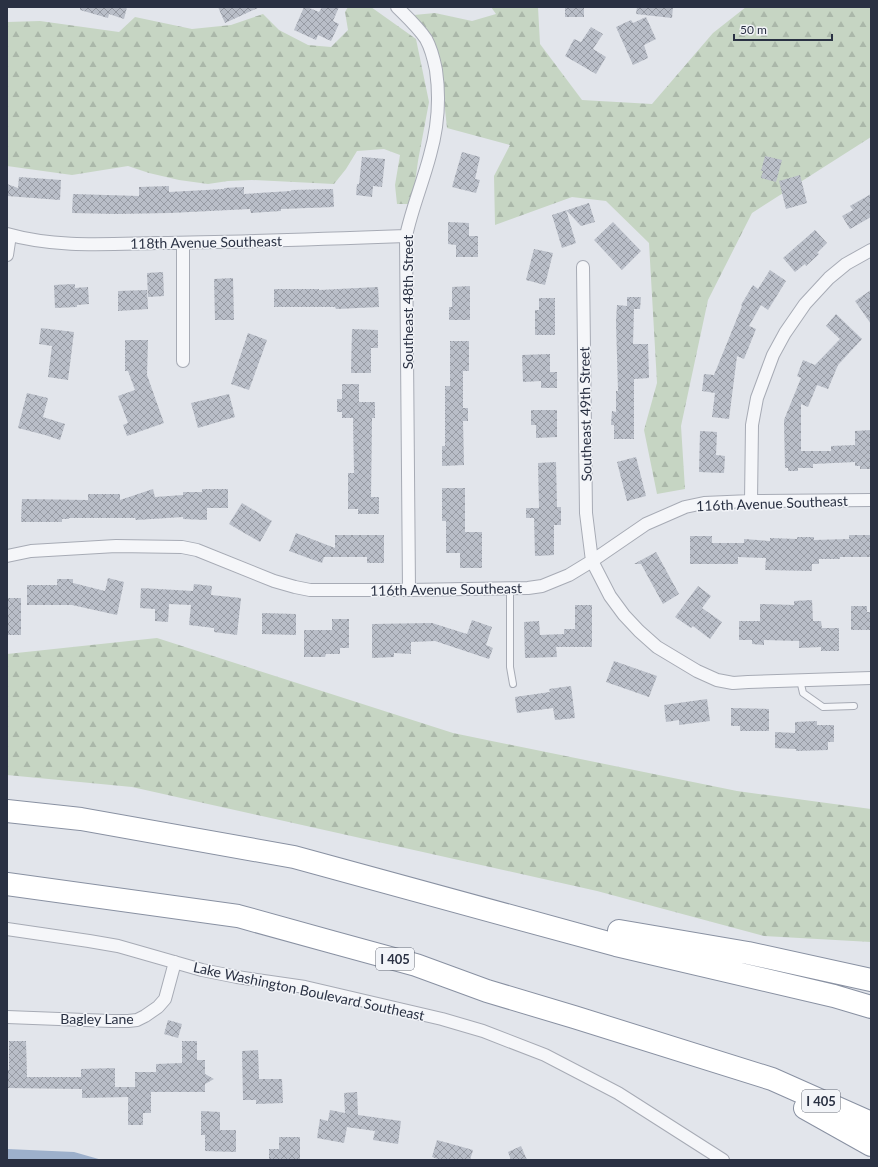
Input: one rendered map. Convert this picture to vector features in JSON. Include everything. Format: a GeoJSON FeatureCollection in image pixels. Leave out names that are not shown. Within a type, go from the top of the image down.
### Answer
{"type":"FeatureCollection","features":[{"type":"Feature","properties":{"kind":"highway"},"geometry":{"type":"LineString","coordinates":[[7,811],[81,819],[294,857],[616,945],[834,996],[871,1007]]}},
{"type":"Feature","properties":{"kind":"highway"},"geometry":{"type":"LineString","coordinates":[[294,857],[349,857],[620,932],[748,953],[871,980]]}},
{"type":"Feature","properties":{"kind":"highway","name":"I 405"},"geometry":{"type":"LineString","coordinates":[[7,884],[238,916],[416,965],[487,991],[772,1079],[871,1123]]}},
{"type":"Feature","properties":{"kind":"highway"},"geometry":{"type":"LineString","coordinates":[[772,1079],[782,1095],[871,1145]]}},
{"type":"Feature","properties":{"kind":"street","name":"Southeast 48th Street"},"geometry":{"type":"LineString","coordinates":[[397,7],[426,39],[433,57],[437,79],[438,105],[436,127],[430,155],[409,220],[406,236],[409,590]]}},
{"type":"Feature","properties":{"kind":"street","name":"118th Avenue Southeast"},"geometry":{"type":"LineString","coordinates":[[9,234],[40,241],[69,244],[183,243],[406,236]]}},
{"type":"Feature","properties":{"kind":"street"},"geometry":{"type":"LineString","coordinates":[[7,254],[9,234]]}},
{"type":"Feature","properties":{"kind":"street"},"geometry":{"type":"LineString","coordinates":[[183,243],[183,361]]}},
{"type":"Feature","properties":{"kind":"street"},"geometry":{"type":"LineString","coordinates":[[751,501],[752,425],[757,398],[773,355],[785,333],[805,304],[829,278],[846,264],[871,250]]}},
{"type":"Feature","properties":{"kind":"street","name":"Southeast 49th Street"},"geometry":{"type":"LineString","coordinates":[[583,267],[586,513],[592,561]]}},
{"type":"Feature","properties":{"kind":"street","name":"116th Avenue Southeast"},"geometry":{"type":"LineString","coordinates":[[7,556],[31,551],[109,546],[182,547],[197,550],[274,581],[310,590],[528,588],[542,586],[569,575],[646,524],[685,507],[704,503],[751,501],[871,500]]}},
{"type":"Feature","properties":{"kind":"street"},"geometry":{"type":"LineString","coordinates":[[592,561],[610,596],[639,631],[657,647],[697,671],[716,680],[733,683],[871,678]]}},
{"type":"Feature","properties":{"kind":"street","name":"Lake Washington Boulevard Southeast"},"geometry":{"type":"LineString","coordinates":[[7,929],[110,945],[202,970],[305,988],[368,1001],[442,1019],[483,1031],[545,1055],[618,1093],[723,1160]]}},
{"type":"Feature","properties":{"kind":"street","name":"Bagley Lane"},"geometry":{"type":"LineString","coordinates":[[7,1017],[111,1021],[137,1020],[158,1007],[165,999],[175,962]]}},
{"type":"Feature","properties":{"kind":"lane"},"geometry":{"type":"LineString","coordinates":[[510,588],[510,667],[513,684]]}},
{"type":"Feature","properties":{"kind":"lane"},"geometry":{"type":"LineString","coordinates":[[800,680],[803,693],[823,707],[854,706]]}},
{"type":"Feature","properties":{"kind":"green space"},"geometry":{"type":"Polygon","coordinates":[[[348,7],[371,7],[416,39],[429,102],[415,183],[409,204],[397,204],[395,185],[400,155],[384,149],[357,151],[346,169],[334,184],[252,180],[208,184],[179,180],[128,166],[72,175],[7,166],[7,22],[40,21],[119,32],[135,17],[192,29],[231,25],[263,14],[279,30],[308,45],[331,47],[348,30],[345,12],[348,7]]]}},
{"type":"Feature","properties":{"kind":"green space"},"geometry":{"type":"Polygon","coordinates":[[[491,7],[538,7],[540,44],[582,100],[652,104],[713,33],[746,7],[871,7],[871,137],[752,213],[708,300],[681,426],[685,489],[657,494],[644,430],[657,383],[649,243],[606,201],[572,197],[495,225],[494,176],[510,145],[447,128],[439,54],[414,15],[435,13],[472,21],[496,14],[491,7]]]}},
{"type":"Feature","properties":{"kind":"green space"},"geometry":{"type":"Polygon","coordinates":[[[157,638],[453,733],[737,791],[871,809],[871,942],[764,936],[597,891],[132,787],[7,775],[7,654],[157,638]]]}},
{"type":"Feature","properties":{"kind":"water"},"geometry":{"type":"Polygon","coordinates":[[[7,1149],[74,1152],[102,1160],[7,1160],[7,1149]]]}},
{"type":"Feature","properties":{"kind":"building"},"geometry":{"type":"Polygon","coordinates":[[[80,7],[127,7],[124,19],[109,14],[108,18],[80,10],[80,7]]]}},
{"type":"Feature","properties":{"kind":"building"},"geometry":{"type":"Polygon","coordinates":[[[218,7],[260,7],[225,23],[218,7]]]}},
{"type":"Feature","properties":{"kind":"building"},"geometry":{"type":"Polygon","coordinates":[[[304,7],[319,12],[322,7],[339,7],[333,21],[339,24],[331,41],[318,35],[316,40],[294,30],[304,7]]]}},
{"type":"Feature","properties":{"kind":"building"},"geometry":{"type":"Polygon","coordinates":[[[565,7],[584,7],[584,17],[565,17],[565,7]]]}},
{"type":"Feature","properties":{"kind":"building"},"geometry":{"type":"Polygon","coordinates":[[[637,7],[673,7],[672,18],[636,14],[637,7]]]}},
{"type":"Feature","properties":{"kind":"building"},"geometry":{"type":"Polygon","coordinates":[[[646,17],[656,39],[644,45],[648,58],[633,65],[616,27],[631,20],[633,23],[646,17]]]}},
{"type":"Feature","properties":{"kind":"building"},"geometry":{"type":"Polygon","coordinates":[[[591,27],[603,34],[593,49],[606,57],[596,74],[565,56],[574,39],[581,42],[591,27]]]}},
{"type":"Feature","properties":{"kind":"building"},"geometry":{"type":"Polygon","coordinates":[[[462,152],[480,157],[475,179],[480,180],[476,193],[452,187],[462,152]]]}},
{"type":"Feature","properties":{"kind":"building"},"geometry":{"type":"Polygon","coordinates":[[[765,156],[782,160],[776,182],[761,178],[763,171],[761,171],[765,156]]]}},
{"type":"Feature","properties":{"kind":"building"},"geometry":{"type":"Polygon","coordinates":[[[362,157],[385,159],[382,187],[373,186],[372,197],[356,195],[357,184],[359,184],[362,157]]]}},
{"type":"Feature","properties":{"kind":"building"},"geometry":{"type":"Polygon","coordinates":[[[800,175],[807,203],[786,209],[779,181],[800,175]]]}},
{"type":"Feature","properties":{"kind":"building"},"geometry":{"type":"Polygon","coordinates":[[[19,177],[61,180],[60,200],[7,196],[7,184],[18,188],[19,177]]]}},
{"type":"Feature","properties":{"kind":"building"},"geometry":{"type":"Polygon","coordinates":[[[169,186],[169,192],[244,187],[244,194],[291,190],[333,189],[334,207],[281,209],[281,211],[251,213],[250,209],[170,213],[72,213],[73,194],[139,196],[139,187],[169,186]]]}},
{"type":"Feature","properties":{"kind":"building"},"geometry":{"type":"Polygon","coordinates":[[[871,194],[871,217],[850,229],[842,216],[853,210],[850,206],[871,194]]]}},
{"type":"Feature","properties":{"kind":"building"},"geometry":{"type":"Polygon","coordinates":[[[589,203],[595,222],[581,226],[566,210],[589,203]]]}},
{"type":"Feature","properties":{"kind":"building"},"geometry":{"type":"Polygon","coordinates":[[[566,210],[576,243],[562,248],[552,215],[566,210]]]}},
{"type":"Feature","properties":{"kind":"building"},"geometry":{"type":"Polygon","coordinates":[[[448,222],[469,223],[469,236],[478,236],[478,257],[456,257],[456,245],[448,244],[448,222]]]}},
{"type":"Feature","properties":{"kind":"building"},"geometry":{"type":"Polygon","coordinates":[[[613,222],[641,251],[622,270],[594,240],[613,222]]]}},
{"type":"Feature","properties":{"kind":"building"},"geometry":{"type":"Polygon","coordinates":[[[815,230],[827,243],[817,253],[819,254],[806,266],[805,264],[795,272],[783,258],[815,230]]]}},
{"type":"Feature","properties":{"kind":"building"},"geometry":{"type":"Polygon","coordinates":[[[534,249],[553,253],[545,285],[526,280],[534,249]]]}},
{"type":"Feature","properties":{"kind":"building"},"geometry":{"type":"Polygon","coordinates":[[[770,270],[786,281],[768,310],[761,305],[749,326],[756,329],[744,359],[737,356],[729,419],[712,417],[715,393],[702,391],[704,374],[714,375],[742,306],[741,305],[753,285],[758,289],[770,270]]]}},
{"type":"Feature","properties":{"kind":"building"},"geometry":{"type":"Polygon","coordinates":[[[163,272],[164,296],[148,297],[147,273],[163,272]]]}},
{"type":"Feature","properties":{"kind":"building"},"geometry":{"type":"Polygon","coordinates":[[[233,278],[234,320],[215,320],[214,279],[233,278]]]}},
{"type":"Feature","properties":{"kind":"building"},"geometry":{"type":"Polygon","coordinates":[[[75,284],[75,288],[88,287],[89,304],[77,305],[77,307],[55,308],[54,285],[75,284]]]}},
{"type":"Feature","properties":{"kind":"building"},"geometry":{"type":"Polygon","coordinates":[[[470,286],[470,320],[449,320],[449,307],[452,307],[452,287],[470,286]]]}},
{"type":"Feature","properties":{"kind":"building"},"geometry":{"type":"Polygon","coordinates":[[[378,287],[379,307],[336,309],[335,307],[274,307],[274,289],[319,290],[378,287]]]}},
{"type":"Feature","properties":{"kind":"building"},"geometry":{"type":"Polygon","coordinates":[[[147,290],[148,309],[118,311],[118,291],[147,290]]]}},
{"type":"Feature","properties":{"kind":"building"},"geometry":{"type":"Polygon","coordinates":[[[871,290],[871,324],[855,301],[871,290]]]}},
{"type":"Feature","properties":{"kind":"building"},"geometry":{"type":"Polygon","coordinates":[[[627,297],[641,297],[640,309],[634,309],[633,344],[648,344],[649,378],[634,379],[634,439],[614,439],[614,425],[611,425],[612,411],[616,412],[616,391],[618,391],[617,305],[627,306],[627,297]]]}},
{"type":"Feature","properties":{"kind":"building"},"geometry":{"type":"Polygon","coordinates":[[[539,298],[555,298],[555,335],[535,335],[535,310],[539,310],[539,298]]]}},
{"type":"Feature","properties":{"kind":"building"},"geometry":{"type":"Polygon","coordinates":[[[836,314],[862,339],[838,365],[828,389],[817,385],[808,407],[801,404],[801,451],[831,451],[831,446],[855,445],[855,431],[871,430],[871,469],[860,469],[860,466],[855,466],[855,462],[813,464],[813,468],[798,468],[798,471],[788,471],[788,468],[785,468],[784,420],[801,378],[797,376],[803,360],[815,365],[840,339],[826,326],[836,314]]]}},
{"type":"Feature","properties":{"kind":"building"},"geometry":{"type":"Polygon","coordinates":[[[41,328],[74,332],[68,380],[48,377],[52,346],[39,344],[41,328]]]}},
{"type":"Feature","properties":{"kind":"building"},"geometry":{"type":"Polygon","coordinates":[[[352,329],[378,330],[378,348],[371,348],[371,373],[351,373],[352,329]]]}},
{"type":"Feature","properties":{"kind":"building"},"geometry":{"type":"Polygon","coordinates":[[[248,333],[267,340],[249,390],[231,384],[248,333]]]}},
{"type":"Feature","properties":{"kind":"building"},"geometry":{"type":"Polygon","coordinates":[[[125,340],[148,340],[147,375],[164,423],[127,436],[123,425],[128,423],[118,396],[135,390],[128,371],[125,371],[125,340]]]}},
{"type":"Feature","properties":{"kind":"building"},"geometry":{"type":"Polygon","coordinates":[[[450,341],[469,341],[469,371],[463,371],[463,408],[468,408],[468,421],[463,421],[464,465],[442,466],[442,446],[445,446],[445,386],[450,386],[450,341]]]}},
{"type":"Feature","properties":{"kind":"building"},"geometry":{"type":"Polygon","coordinates":[[[550,354],[550,372],[557,372],[557,388],[541,388],[541,381],[523,382],[522,355],[550,354]]]}},
{"type":"Feature","properties":{"kind":"building"},"geometry":{"type":"Polygon","coordinates":[[[342,384],[359,384],[359,402],[375,402],[375,418],[372,418],[371,497],[379,497],[379,514],[358,514],[358,509],[348,509],[348,473],[354,473],[353,418],[342,418],[342,412],[337,412],[337,399],[342,399],[342,384]]]}},
{"type":"Feature","properties":{"kind":"building"},"geometry":{"type":"Polygon","coordinates":[[[27,393],[48,398],[43,417],[65,424],[60,440],[18,428],[27,393]]]}},
{"type":"Feature","properties":{"kind":"building"},"geometry":{"type":"Polygon","coordinates":[[[229,394],[235,417],[198,428],[191,403],[229,394]]]}},
{"type":"Feature","properties":{"kind":"building"},"geometry":{"type":"Polygon","coordinates":[[[531,410],[557,410],[557,437],[536,438],[536,425],[531,425],[531,410]]]}},
{"type":"Feature","properties":{"kind":"building"},"geometry":{"type":"Polygon","coordinates":[[[700,431],[717,432],[716,455],[725,456],[724,473],[699,472],[700,431]]]}},
{"type":"Feature","properties":{"kind":"building"},"geometry":{"type":"Polygon","coordinates":[[[636,457],[646,496],[627,501],[617,462],[636,457]]]}},
{"type":"Feature","properties":{"kind":"building"},"geometry":{"type":"Polygon","coordinates":[[[556,462],[557,507],[561,507],[561,525],[554,525],[554,555],[535,556],[534,518],[526,518],[526,508],[539,508],[538,463],[556,462]]]}},
{"type":"Feature","properties":{"kind":"building"},"geometry":{"type":"Polygon","coordinates":[[[442,488],[465,488],[465,532],[482,532],[482,568],[460,568],[460,553],[446,553],[446,521],[442,521],[442,488]]]}},
{"type":"Feature","properties":{"kind":"building"},"geometry":{"type":"Polygon","coordinates":[[[153,489],[155,497],[183,495],[183,492],[202,492],[202,489],[228,489],[228,508],[207,508],[207,520],[183,519],[183,517],[136,520],[135,518],[69,518],[62,519],[62,522],[21,522],[22,499],[88,500],[88,494],[120,494],[120,500],[153,489]]]}},
{"type":"Feature","properties":{"kind":"building"},"geometry":{"type":"Polygon","coordinates":[[[242,503],[272,521],[260,542],[229,524],[242,503]]]}},
{"type":"Feature","properties":{"kind":"building"},"geometry":{"type":"Polygon","coordinates":[[[296,533],[335,548],[335,535],[384,535],[384,563],[367,563],[367,557],[324,557],[322,563],[289,551],[296,533]]]}},
{"type":"Feature","properties":{"kind":"building"},"geometry":{"type":"Polygon","coordinates":[[[849,535],[870,535],[871,557],[819,559],[819,564],[812,564],[812,571],[765,570],[766,558],[738,557],[738,564],[690,564],[690,536],[712,536],[712,543],[744,543],[744,539],[770,541],[770,538],[797,539],[797,537],[814,537],[814,540],[849,539],[849,535]]]}},
{"type":"Feature","properties":{"kind":"building"},"geometry":{"type":"Polygon","coordinates":[[[656,552],[679,594],[663,604],[641,564],[634,564],[656,552]]]}},
{"type":"Feature","properties":{"kind":"building"},"geometry":{"type":"Polygon","coordinates":[[[108,578],[124,582],[117,615],[72,605],[27,605],[27,585],[57,585],[57,579],[73,579],[73,583],[105,591],[108,578]]]}},
{"type":"Feature","properties":{"kind":"building"},"geometry":{"type":"Polygon","coordinates":[[[194,584],[212,586],[211,595],[241,598],[237,635],[214,632],[214,628],[189,625],[191,605],[169,604],[168,622],[155,621],[155,609],[140,608],[141,588],[193,591],[194,584]]]}},
{"type":"Feature","properties":{"kind":"building"},"geometry":{"type":"Polygon","coordinates":[[[698,586],[711,596],[702,608],[722,622],[710,639],[693,626],[691,628],[675,617],[698,586]]]}},
{"type":"Feature","properties":{"kind":"building"},"geometry":{"type":"Polygon","coordinates":[[[7,598],[21,598],[21,635],[7,635],[7,598]]]}},
{"type":"Feature","properties":{"kind":"building"},"geometry":{"type":"Polygon","coordinates":[[[812,600],[813,621],[821,621],[822,628],[839,628],[839,651],[821,651],[821,647],[799,648],[799,641],[764,640],[764,645],[752,644],[752,640],[739,640],[739,621],[760,621],[760,604],[794,605],[794,601],[812,600]]]}},
{"type":"Feature","properties":{"kind":"building"},"geometry":{"type":"Polygon","coordinates":[[[575,605],[592,605],[592,647],[556,647],[557,657],[525,658],[524,622],[539,621],[540,635],[564,634],[564,629],[575,629],[575,605]]]}},
{"type":"Feature","properties":{"kind":"building"},"geometry":{"type":"Polygon","coordinates":[[[851,606],[867,606],[867,612],[871,612],[871,630],[851,630],[851,606]]]}},
{"type":"Feature","properties":{"kind":"building"},"geometry":{"type":"Polygon","coordinates":[[[262,613],[296,614],[296,635],[262,634],[262,613]]]}},
{"type":"Feature","properties":{"kind":"building"},"geometry":{"type":"Polygon","coordinates":[[[332,619],[349,619],[349,648],[340,648],[340,654],[326,654],[325,657],[304,657],[304,630],[332,630],[332,619]]]}},
{"type":"Feature","properties":{"kind":"building"},"geometry":{"type":"Polygon","coordinates":[[[472,620],[492,627],[486,645],[493,648],[489,659],[435,641],[411,642],[411,654],[394,653],[394,657],[372,658],[372,624],[432,623],[467,634],[472,620]]]}},
{"type":"Feature","properties":{"kind":"building"},"geometry":{"type":"Polygon","coordinates":[[[614,661],[657,676],[649,697],[606,682],[614,661]]]}},
{"type":"Feature","properties":{"kind":"building"},"geometry":{"type":"Polygon","coordinates":[[[571,686],[575,718],[555,720],[553,708],[517,713],[515,697],[550,692],[549,689],[571,686]]]}},
{"type":"Feature","properties":{"kind":"building"},"geometry":{"type":"Polygon","coordinates":[[[707,699],[710,721],[679,725],[679,720],[666,722],[664,705],[707,699]]]}},
{"type":"Feature","properties":{"kind":"building"},"geometry":{"type":"Polygon","coordinates":[[[731,708],[769,709],[769,731],[740,731],[740,726],[731,726],[731,708]]]}},
{"type":"Feature","properties":{"kind":"building"},"geometry":{"type":"Polygon","coordinates":[[[817,721],[817,725],[834,725],[834,742],[828,742],[828,750],[796,751],[796,749],[775,748],[775,732],[795,733],[795,722],[817,721]]]}},
{"type":"Feature","properties":{"kind":"building"},"geometry":{"type":"Polygon","coordinates":[[[168,1020],[182,1024],[178,1038],[164,1034],[168,1020]]]}},
{"type":"Feature","properties":{"kind":"building"},"geometry":{"type":"Polygon","coordinates":[[[9,1041],[26,1041],[27,1077],[81,1077],[81,1069],[115,1068],[115,1087],[135,1087],[135,1072],[156,1072],[156,1064],[182,1063],[182,1041],[197,1041],[197,1060],[205,1060],[205,1074],[214,1079],[205,1084],[205,1092],[151,1092],[151,1113],[143,1113],[143,1125],[128,1125],[128,1097],[82,1098],[82,1089],[7,1088],[7,1070],[9,1070],[9,1041]]]}},
{"type":"Feature","properties":{"kind":"building"},"geometry":{"type":"Polygon","coordinates":[[[258,1050],[259,1079],[282,1079],[283,1103],[256,1104],[256,1100],[243,1100],[242,1051],[258,1050]]]}},
{"type":"Feature","properties":{"kind":"building"},"geometry":{"type":"Polygon","coordinates":[[[357,1092],[358,1115],[401,1121],[398,1144],[373,1140],[375,1131],[347,1127],[344,1143],[317,1138],[320,1119],[328,1121],[330,1110],[345,1113],[344,1093],[357,1092]]]}},
{"type":"Feature","properties":{"kind":"building"},"geometry":{"type":"Polygon","coordinates":[[[201,1111],[220,1112],[220,1130],[236,1130],[236,1152],[205,1151],[205,1135],[201,1135],[201,1111]]]}},
{"type":"Feature","properties":{"kind":"building"},"geometry":{"type":"Polygon","coordinates":[[[279,1137],[300,1137],[300,1160],[269,1160],[269,1149],[279,1149],[279,1137]]]}},
{"type":"Feature","properties":{"kind":"building"},"geometry":{"type":"Polygon","coordinates":[[[437,1140],[473,1150],[470,1160],[441,1160],[432,1157],[437,1140]]]}},
{"type":"Feature","properties":{"kind":"building"},"geometry":{"type":"Polygon","coordinates":[[[521,1146],[527,1160],[511,1160],[508,1152],[521,1146]]]}}]}
